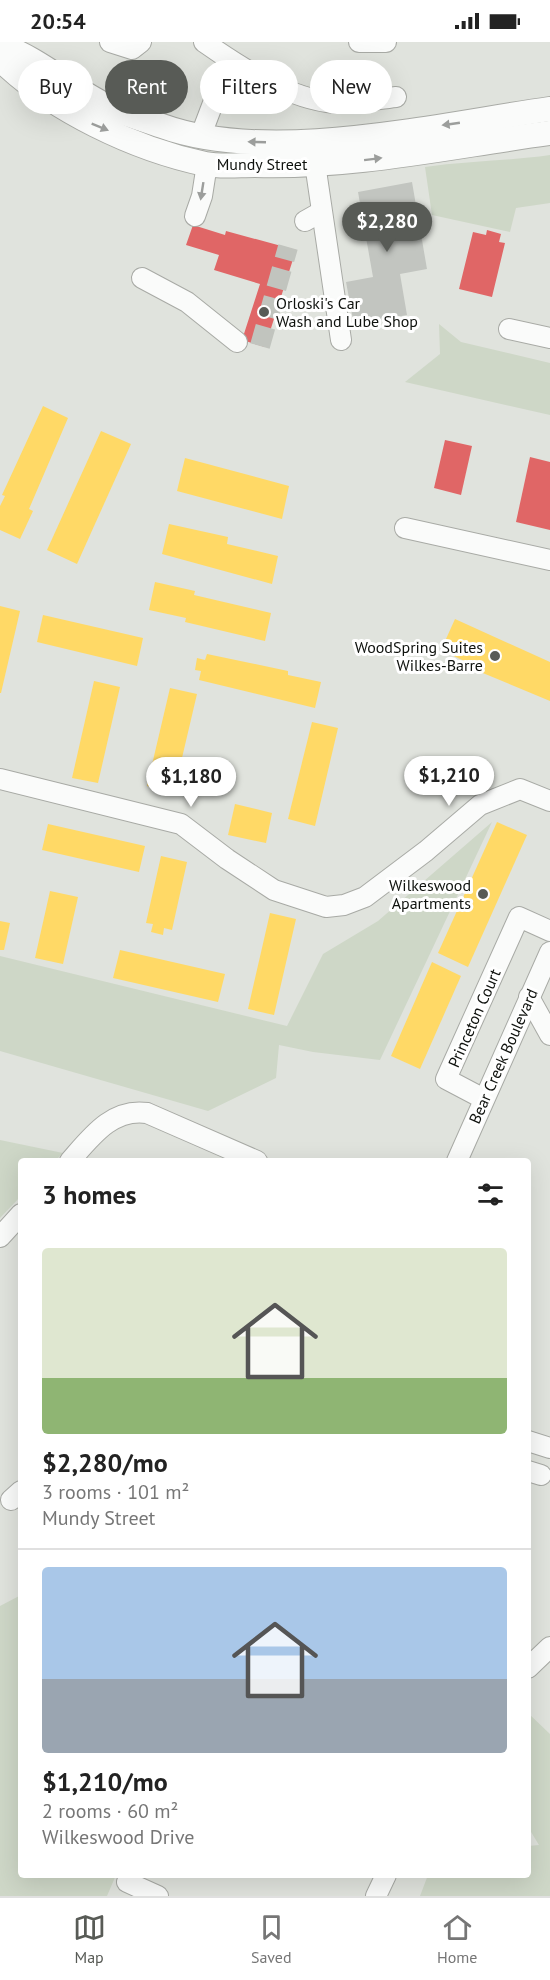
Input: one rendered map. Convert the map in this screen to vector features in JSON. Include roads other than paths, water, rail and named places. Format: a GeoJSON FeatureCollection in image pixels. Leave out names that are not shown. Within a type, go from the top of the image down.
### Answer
{"type":"FeatureCollection","features":[{"type":"Feature","properties":{"kind":"main road","name":"Mundy Street"},"geometry":{"type":"LineString","coordinates":[[0,45],[103,104],[165,128],[233,141],[314,153],[400,155],[550,133]]}},
{"type":"Feature","properties":{"kind":"main road","name":"Mundy Street"},"geometry":{"type":"LineString","coordinates":[[0,59],[56,102],[93,125],[207,165],[314,153],[550,109]]}},
{"type":"Feature","properties":{"kind":"street"},"geometry":{"type":"LineString","coordinates":[[110,42],[132,49],[141,42]]}},
{"type":"Feature","properties":{"kind":"street"},"geometry":{"type":"LineString","coordinates":[[204,42],[230,60]]}},
{"type":"Feature","properties":{"kind":"street"},"geometry":{"type":"LineString","coordinates":[[359,42],[386,42]]}},
{"type":"Feature","properties":{"kind":"street"},"geometry":{"type":"LineString","coordinates":[[298,92],[313,99],[337,103],[396,97]]}},
{"type":"Feature","properties":{"kind":"street"},"geometry":{"type":"LineString","coordinates":[[201,135],[209,114]]}},
{"type":"Feature","properties":{"kind":"street"},"geometry":{"type":"LineString","coordinates":[[314,153],[313,217],[342,340]]}},
{"type":"Feature","properties":{"kind":"street"},"geometry":{"type":"LineString","coordinates":[[195,216],[202,196],[207,165]]}},
{"type":"Feature","properties":{"kind":"street"},"geometry":{"type":"LineString","coordinates":[[142,278],[187,302],[237,342]]}},
{"type":"Feature","properties":{"kind":"street"},"geometry":{"type":"LineString","coordinates":[[509,329],[550,338]]}},
{"type":"Feature","properties":{"kind":"street"},"geometry":{"type":"LineString","coordinates":[[405,528],[550,560]]}},
{"type":"Feature","properties":{"kind":"street"},"geometry":{"type":"LineString","coordinates":[[0,779],[181,824],[226,859],[274,890],[326,908],[344,905],[372,892],[480,806],[520,789],[550,801]]}},
{"type":"Feature","properties":{"kind":"street","name":"Princeton Court"},"geometry":{"type":"LineString","coordinates":[[484,1099],[446,1079],[519,917],[550,931]]}},
{"type":"Feature","properties":{"kind":"street","name":"Bear Creek Boulevard"},"geometry":{"type":"LineString","coordinates":[[458,1158],[550,952]]}},
{"type":"Feature","properties":{"kind":"street"},"geometry":{"type":"LineString","coordinates":[[529,997],[550,1035]]}},
{"type":"Feature","properties":{"kind":"street"},"geometry":{"type":"LineString","coordinates":[[73,1158],[115,1117],[130,1110],[147,1113],[250,1158]]}},
{"type":"Feature","properties":{"kind":"street"},"geometry":{"type":"LineString","coordinates":[[0,1237],[18,1217]]}},
{"type":"Feature","properties":{"kind":"street"},"geometry":{"type":"LineString","coordinates":[[531,1442],[550,1448]]}},
{"type":"Feature","properties":{"kind":"street"},"geometry":{"type":"LineString","coordinates":[[531,1665],[550,1647]]}},
{"type":"Feature","properties":{"kind":"street"},"geometry":{"type":"LineString","coordinates":[[376,1896],[385,1878]]}},
{"type":"Feature","properties":{"kind":"street"},"geometry":{"type":"LineString","coordinates":[[126,1884],[158,1896]]}},
{"type":"Feature","properties":{"kind":"tunnel"},"geometry":{"type":"LineString","coordinates":[[260,346],[288,247]]}},
{"type":"Feature","properties":{"kind":"place","name":"Orloski's Car Wash and Lube Shop"},"geometry":{"type":"Point","coordinates":[264,312]}},
{"type":"Feature","properties":{"kind":"place","name":"WoodSpring Suites Wilkes-Barre"},"geometry":{"type":"Point","coordinates":[495,656]}},
{"type":"Feature","properties":{"kind":"place","name":"Wilkeswood Apartments"},"geometry":{"type":"Point","coordinates":[483,894]}}]}
